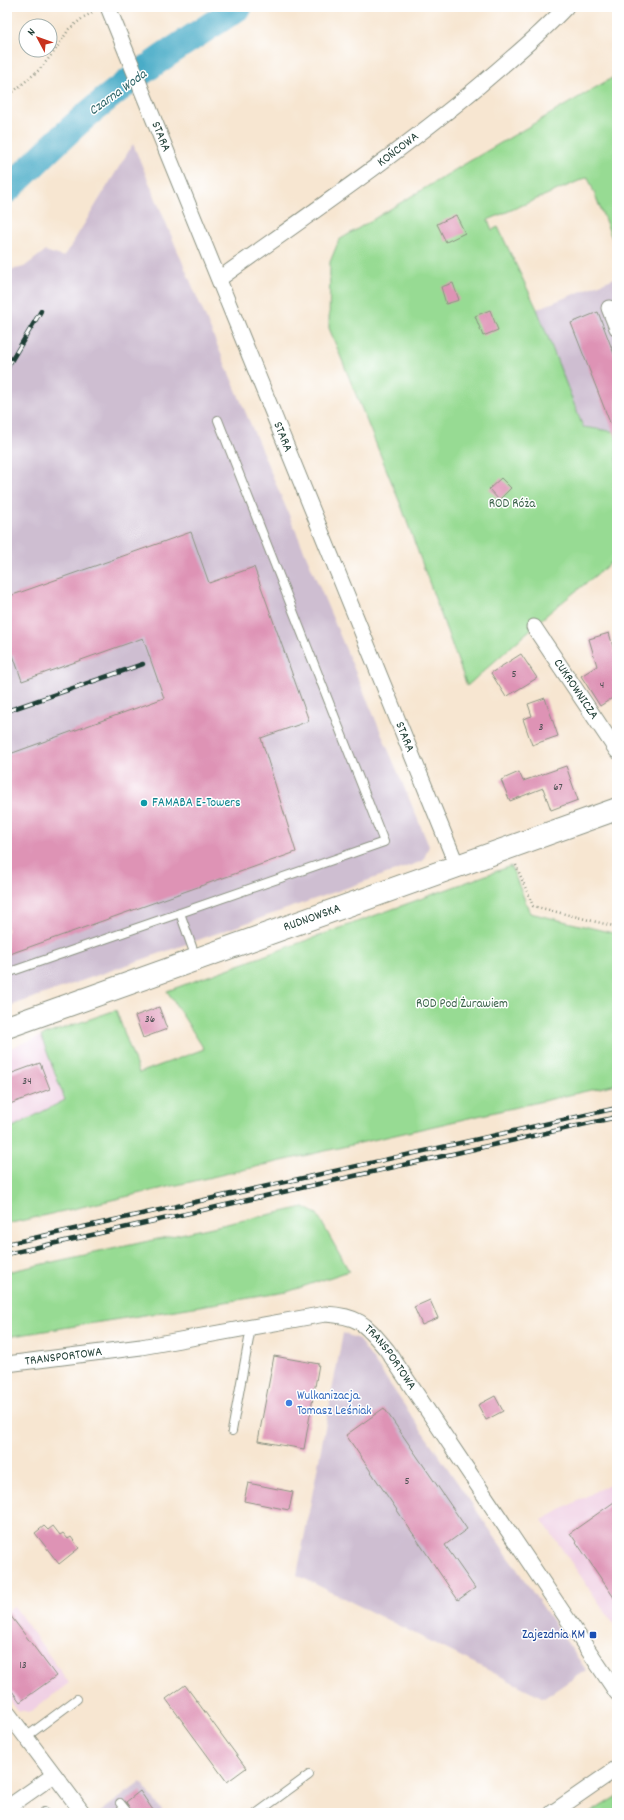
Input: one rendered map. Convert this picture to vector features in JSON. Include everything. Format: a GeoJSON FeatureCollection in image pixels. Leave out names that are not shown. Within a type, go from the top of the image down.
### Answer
{"type":"FeatureCollection","features":[{"type":"Feature","properties":{"kind":"main road","name":"RUDNOWSKA"},"geometry":{"type":"LineString","coordinates":[[7,1027],[196,958],[617,809]]}},
{"type":"Feature","properties":{"kind":"street","name":"KOŃCOWA"},"geometry":{"type":"LineString","coordinates":[[219,279],[350,186],[435,122],[542,33],[566,7]]}},
{"type":"Feature","properties":{"kind":"street","name":"STARA"},"geometry":{"type":"LineString","coordinates":[[103,9],[123,44],[143,92],[457,866]]}},
{"type":"Feature","properties":{"kind":"street"},"geometry":{"type":"LineString","coordinates":[[609,308],[617,328]]}},
{"type":"Feature","properties":{"kind":"street","name":"CUKROWNICZA"},"geometry":{"type":"LineString","coordinates":[[534,627],[617,751]]}},
{"type":"Feature","properties":{"kind":"street","name":"TRANSPORTOWA"},"geometry":{"type":"LineString","coordinates":[[7,1364],[141,1348],[325,1314],[345,1315],[360,1321],[372,1332],[387,1350],[617,1693]]}},
{"type":"Feature","properties":{"kind":"street"},"geometry":{"type":"LineString","coordinates":[[7,1712],[83,1813]]}},
{"type":"Feature","properties":{"kind":"street"},"geometry":{"type":"LineString","coordinates":[[552,1813],[617,1768]]}},
{"type":"Feature","properties":{"kind":"street"},"geometry":{"type":"LineString","coordinates":[[7,1808],[54,1775]]}},
{"type":"Feature","properties":{"kind":"lane"},"geometry":{"type":"LineString","coordinates":[[7,973],[384,842],[218,420]]}},
{"type":"Feature","properties":{"kind":"lane"},"geometry":{"type":"LineString","coordinates":[[180,913],[196,958]]}},
{"type":"Feature","properties":{"kind":"lane"},"geometry":{"type":"LineString","coordinates":[[232,1431],[251,1328]]}},
{"type":"Feature","properties":{"kind":"lane"},"geometry":{"type":"LineString","coordinates":[[26,1737],[77,1700]]}},
{"type":"Feature","properties":{"kind":"lane"},"geometry":{"type":"LineString","coordinates":[[257,1813],[309,1775]]}},
{"type":"Feature","properties":{"kind":"lane"},"geometry":{"type":"LineString","coordinates":[[120,1803],[128,1813]]}},
{"type":"Feature","properties":{"kind":"path"},"geometry":{"type":"LineString","coordinates":[[7,97],[39,70],[54,52],[69,29],[84,17],[103,9]]}},
{"type":"Feature","properties":{"kind":"path"},"geometry":{"type":"LineString","coordinates":[[510,848],[533,906],[617,927]]}},
{"type":"Feature","properties":{"kind":"shaded area"},"geometry":{"type":"Polygon","coordinates":[[[133,144],[429,846],[423,861],[7,1007],[7,271],[24,267],[45,251],[64,257],[133,144]]]}},
{"type":"Feature","properties":{"kind":"shaded area"},"geometry":{"type":"Polygon","coordinates":[[[617,277],[617,432],[583,427],[537,309],[617,277]]]}},
{"type":"Feature","properties":{"kind":"shaded area"},"geometry":{"type":"Polygon","coordinates":[[[41,1036],[65,1100],[7,1130],[7,1049],[41,1036]]]}},
{"type":"Feature","properties":{"kind":"shaded area"},"geometry":{"type":"Polygon","coordinates":[[[343,1333],[358,1339],[374,1361],[586,1670],[544,1698],[297,1575],[343,1333]]]}},
{"type":"Feature","properties":{"kind":"shaded area"},"geometry":{"type":"Polygon","coordinates":[[[617,1480],[617,1629],[542,1520],[617,1480]]]}},
{"type":"Feature","properties":{"kind":"shaded area"},"geometry":{"type":"Polygon","coordinates":[[[14,1606],[69,1683],[30,1712],[17,1710],[7,1696],[7,1611],[14,1606]]]}},
{"type":"Feature","properties":{"kind":"shaded area"},"geometry":{"type":"Polygon","coordinates":[[[141,1782],[164,1813],[99,1813],[141,1782]]]}},
{"type":"Feature","properties":{"kind":"green space","name":"ROD Róża"},"geometry":{"type":"Polygon","coordinates":[[[617,75],[617,251],[588,177],[488,220],[492,230],[498,227],[537,309],[583,427],[617,432],[617,558],[550,612],[467,686],[402,508],[329,328],[330,262],[339,240],[463,165],[617,75]]]}},
{"type":"Feature","properties":{"kind":"green space","name":"ROD Pod Żurawiem"},"geometry":{"type":"Polygon","coordinates":[[[511,866],[530,913],[617,934],[617,1084],[7,1224],[7,1130],[65,1100],[41,1036],[116,1010],[139,1073],[204,1049],[167,991],[511,866]]]}},
{"type":"Feature","properties":{"kind":"green space"},"geometry":{"type":"Polygon","coordinates":[[[304,1207],[317,1214],[349,1271],[287,1292],[7,1337],[7,1272],[304,1207]]]}},
{"type":"Feature","properties":{"kind":"green space"},"geometry":{"type":"Polygon","coordinates":[[[617,1796],[617,1809],[611,1813],[590,1813],[617,1796]]]}},
{"type":"Feature","properties":{"kind":"building"},"geometry":{"type":"Polygon","coordinates":[[[456,215],[465,233],[446,242],[437,224],[456,215]]]}},
{"type":"Feature","properties":{"kind":"building"},"geometry":{"type":"Polygon","coordinates":[[[453,283],[459,300],[446,304],[441,287],[453,283]]]}},
{"type":"Feature","properties":{"kind":"building"},"geometry":{"type":"Polygon","coordinates":[[[490,310],[498,330],[483,336],[475,316],[490,310]]]}},
{"type":"Feature","properties":{"kind":"building"},"geometry":{"type":"Polygon","coordinates":[[[598,312],[617,362],[616,438],[571,323],[598,312]]]}},
{"type":"Feature","properties":{"kind":"building"},"geometry":{"type":"Polygon","coordinates":[[[501,478],[511,488],[499,500],[489,489],[501,478]]]}},
{"type":"Feature","properties":{"kind":"building","name":"FAMABA E-Towers"},"geometry":{"type":"Polygon","coordinates":[[[191,532],[209,583],[254,567],[309,721],[261,738],[296,852],[7,955],[7,755],[164,698],[143,638],[22,681],[13,655],[7,658],[7,597],[191,532]]]}},
{"type":"Feature","properties":{"kind":"building"},"geometry":{"type":"Polygon","coordinates":[[[609,633],[617,660],[617,695],[600,706],[581,676],[597,666],[589,639],[609,633]]]}},
{"type":"Feature","properties":{"kind":"building"},"geometry":{"type":"Polygon","coordinates":[[[521,654],[537,678],[506,697],[491,673],[521,654]]]}},
{"type":"Feature","properties":{"kind":"building"},"geometry":{"type":"Polygon","coordinates":[[[545,698],[558,736],[532,745],[523,719],[532,716],[528,704],[545,698]]]}},
{"type":"Feature","properties":{"kind":"building"},"geometry":{"type":"Polygon","coordinates":[[[566,766],[578,800],[551,810],[543,788],[510,801],[501,780],[519,772],[523,781],[566,766]]]}},
{"type":"Feature","properties":{"kind":"building"},"geometry":{"type":"Polygon","coordinates":[[[159,1007],[167,1029],[143,1038],[135,1016],[159,1007]]]}},
{"type":"Feature","properties":{"kind":"building"},"geometry":{"type":"Polygon","coordinates":[[[40,1063],[50,1089],[7,1105],[7,1075],[40,1063]]]}},
{"type":"Feature","properties":{"kind":"building"},"geometry":{"type":"Polygon","coordinates":[[[430,1300],[438,1318],[422,1325],[414,1307],[430,1300]]]}},
{"type":"Feature","properties":{"kind":"building","name":"Wulkanizacja. Tomasz Leśniak"},"geometry":{"type":"Polygon","coordinates":[[[274,1356],[319,1364],[304,1449],[258,1441],[274,1356]]]}},
{"type":"Feature","properties":{"kind":"building"},"geometry":{"type":"Polygon","coordinates":[[[495,1396],[503,1411],[486,1420],[478,1405],[495,1396]]]}},
{"type":"Feature","properties":{"kind":"building"},"geometry":{"type":"Polygon","coordinates":[[[384,1408],[467,1529],[445,1545],[475,1588],[458,1600],[346,1435],[384,1408]]]}},
{"type":"Feature","properties":{"kind":"building"},"geometry":{"type":"Polygon","coordinates":[[[248,1483],[293,1492],[289,1510],[244,1501],[248,1483]]]}},
{"type":"Feature","properties":{"kind":"building"},"geometry":{"type":"Polygon","coordinates":[[[617,1500],[617,1602],[570,1533],[617,1500]]]}},
{"type":"Feature","properties":{"kind":"building"},"geometry":{"type":"Polygon","coordinates":[[[44,1526],[48,1530],[53,1526],[60,1535],[63,1533],[68,1539],[71,1537],[79,1548],[59,1564],[35,1533],[44,1526]]]}},
{"type":"Feature","properties":{"kind":"building"},"geometry":{"type":"Polygon","coordinates":[[[7,1611],[56,1676],[20,1702],[7,1684],[7,1611]]]}},
{"type":"Feature","properties":{"kind":"building"},"geometry":{"type":"Polygon","coordinates":[[[185,1685],[246,1768],[227,1782],[166,1699],[185,1685]]]}},
{"type":"Feature","properties":{"kind":"building"},"geometry":{"type":"Polygon","coordinates":[[[140,1791],[155,1813],[133,1813],[126,1802],[140,1791]]]}},
{"type":"Feature","properties":{"kind":"waterway","name":"Czarna Woda"},"geometry":{"type":"LineString","coordinates":[[7,190],[71,128],[111,95],[165,56],[239,7]]}},
{"type":"Feature","properties":{"kind":"railway"},"geometry":{"type":"LineString","coordinates":[[7,368],[41,311]]}},
{"type":"Feature","properties":{"kind":"railway"},"geometry":{"type":"LineString","coordinates":[[7,711],[143,664]]}},
{"type":"Feature","properties":{"kind":"railway"},"geometry":{"type":"LineString","coordinates":[[7,1244],[617,1108]]}},
{"type":"Feature","properties":{"kind":"railway"},"geometry":{"type":"LineString","coordinates":[[7,1254],[617,1117]]}},
{"type":"Feature","properties":{"kind":"place","name":"FAMABA E-Towers"},"geometry":{"type":"Point","coordinates":[144,803]}},
{"type":"Feature","properties":{"kind":"place","name":"Wulkanizacja. Tomasz Leśniak"},"geometry":{"type":"Point","coordinates":[289,1403]}},
{"type":"Feature","properties":{"kind":"place","name":"Zajezdnia KM"},"geometry":{"type":"Point","coordinates":[593,1635]}}]}
